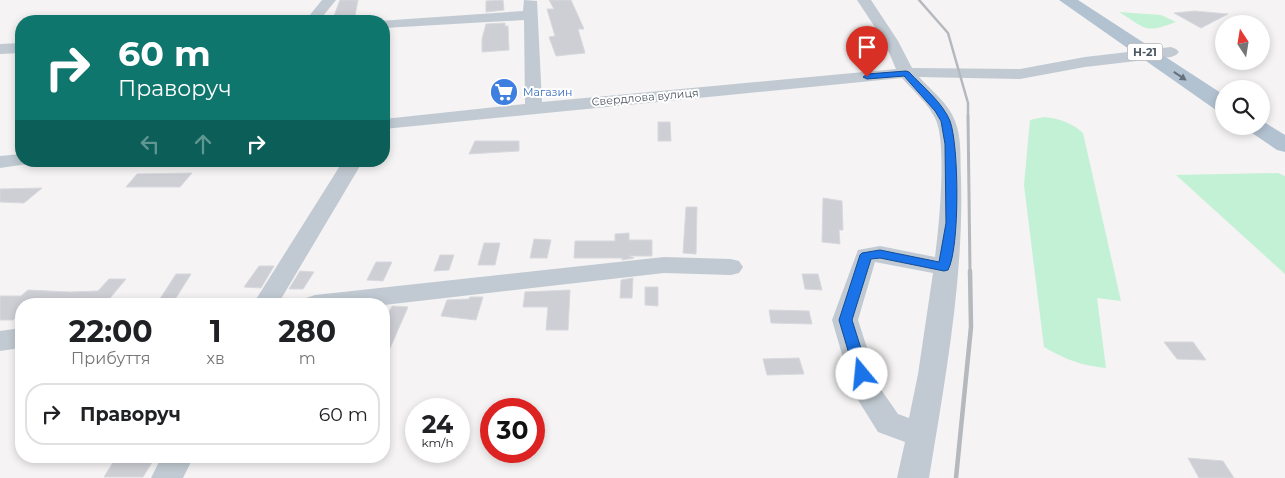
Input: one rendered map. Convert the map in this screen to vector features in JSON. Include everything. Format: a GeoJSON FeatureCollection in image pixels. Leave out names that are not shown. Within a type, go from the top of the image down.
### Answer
{"type":"FeatureCollection","features":[{"type":"Feature","properties":{"kind":"main road","name":"Н-21"},"geometry":{"type":"LineString","coordinates":[[1067,0],[1215,99]]}},
{"type":"Feature","properties":{"kind":"main road","name":"Н-21"},"geometry":{"type":"LineString","coordinates":[[1090,0],[1215,80]]}},
{"type":"Feature","properties":{"kind":"main road"},"geometry":{"type":"LineString","coordinates":[[1270,115],[1285,124]]}},
{"type":"Feature","properties":{"kind":"main road"},"geometry":{"type":"LineString","coordinates":[[1270,135],[1285,145]]}},
{"type":"Feature","properties":{"kind":"street"},"geometry":{"type":"LineString","coordinates":[[317,15],[329,0]]}},
{"type":"Feature","properties":{"kind":"street"},"geometry":{"type":"LineString","coordinates":[[864,0],[891,41],[906,73],[938,109],[946,121],[950,144],[951,223],[932,374],[913,478]]}},
{"type":"Feature","properties":{"kind":"street"},"geometry":{"type":"LineString","coordinates":[[390,23],[530,8],[534,108]]}},
{"type":"Feature","properties":{"kind":"street"},"geometry":{"type":"LineString","coordinates":[[0,49],[15,48]]}},
{"type":"Feature","properties":{"kind":"street","name":"Свердлова вулиця"},"geometry":{"type":"LineString","coordinates":[[390,123],[906,73],[1020,74],[1085,62],[1171,52]]}},
{"type":"Feature","properties":{"kind":"street"},"geometry":{"type":"LineString","coordinates":[[0,162],[15,161]]}},
{"type":"Feature","properties":{"kind":"street"},"geometry":{"type":"LineString","coordinates":[[269,298],[349,167]]}},
{"type":"Feature","properties":{"kind":"street"},"geometry":{"type":"LineString","coordinates":[[922,435],[888,423],[867,392],[845,320],[866,255],[880,254],[944,267]]}},
{"type":"Feature","properties":{"kind":"street"},"geometry":{"type":"LineString","coordinates":[[369,298],[664,265],[731,267]]}},
{"type":"Feature","properties":{"kind":"street"},"geometry":{"type":"LineString","coordinates":[[0,341],[15,339]]}},
{"type":"Feature","properties":{"kind":"street"},"geometry":{"type":"LineString","coordinates":[[167,478],[176,463]]}},
{"type":"Feature","properties":{"kind":"green space"},"geometry":{"type":"Polygon","coordinates":[[[1119,12],[1161,15],[1176,22],[1151,29],[1141,26],[1119,12]]]}},
{"type":"Feature","properties":{"kind":"green space"},"geometry":{"type":"Polygon","coordinates":[[[1044,117],[1065,122],[1083,133],[1121,301],[1097,298],[1106,368],[1089,366],[1074,361],[1044,347],[1024,185],[1030,120],[1044,117]]]}},
{"type":"Feature","properties":{"kind":"green space"},"geometry":{"type":"Polygon","coordinates":[[[1278,173],[1285,176],[1285,274],[1176,175],[1278,173]]]}},
{"type":"Feature","properties":{"kind":"building"},"geometry":{"type":"Polygon","coordinates":[[[340,0],[358,0],[355,15],[334,15],[340,0]]]}},
{"type":"Feature","properties":{"kind":"building"},"geometry":{"type":"Polygon","coordinates":[[[503,0],[504,10],[486,12],[486,1],[503,0]]]}},
{"type":"Feature","properties":{"kind":"building"},"geometry":{"type":"Polygon","coordinates":[[[549,0],[571,0],[584,29],[578,29],[585,53],[556,56],[549,37],[555,36],[547,9],[554,9],[549,0]]]}},
{"type":"Feature","properties":{"kind":"building"},"geometry":{"type":"Polygon","coordinates":[[[1195,11],[1228,14],[1215,15],[1215,21],[1201,28],[1174,13],[1195,11]]]}},
{"type":"Feature","properties":{"kind":"building"},"geometry":{"type":"Polygon","coordinates":[[[505,23],[505,26],[508,26],[509,50],[482,52],[482,39],[486,24],[505,23]]]}},
{"type":"Feature","properties":{"kind":"building"},"geometry":{"type":"Polygon","coordinates":[[[512,83],[514,97],[494,99],[493,85],[512,83]]]}},
{"type":"Feature","properties":{"kind":"building"},"geometry":{"type":"Polygon","coordinates":[[[658,122],[670,122],[671,141],[658,141],[658,122]]]}},
{"type":"Feature","properties":{"kind":"building"},"geometry":{"type":"Polygon","coordinates":[[[475,141],[519,141],[519,151],[469,154],[475,141]]]}},
{"type":"Feature","properties":{"kind":"building"},"geometry":{"type":"Polygon","coordinates":[[[192,173],[180,187],[126,187],[137,174],[192,173]]]}},
{"type":"Feature","properties":{"kind":"building"},"geometry":{"type":"Polygon","coordinates":[[[42,188],[24,203],[0,202],[0,189],[42,188]]]}},
{"type":"Feature","properties":{"kind":"building"},"geometry":{"type":"Polygon","coordinates":[[[823,198],[842,201],[843,230],[839,230],[840,244],[822,242],[823,198]]]}},
{"type":"Feature","properties":{"kind":"building"},"geometry":{"type":"Polygon","coordinates":[[[686,207],[697,207],[696,254],[683,253],[686,207]]]}},
{"type":"Feature","properties":{"kind":"building"},"geometry":{"type":"Polygon","coordinates":[[[629,233],[629,240],[652,240],[652,256],[629,256],[634,258],[622,260],[622,258],[574,258],[575,241],[615,241],[615,234],[629,233]]]}},
{"type":"Feature","properties":{"kind":"building"},"geometry":{"type":"Polygon","coordinates":[[[534,239],[551,240],[547,258],[530,258],[534,239]]]}},
{"type":"Feature","properties":{"kind":"building"},"geometry":{"type":"Polygon","coordinates":[[[484,243],[500,243],[495,265],[478,265],[484,243]]]}},
{"type":"Feature","properties":{"kind":"building"},"geometry":{"type":"Polygon","coordinates":[[[440,255],[454,255],[449,270],[434,271],[440,255]]]}},
{"type":"Feature","properties":{"kind":"building"},"geometry":{"type":"Polygon","coordinates":[[[376,262],[392,262],[383,281],[367,280],[376,262]]]}},
{"type":"Feature","properties":{"kind":"building"},"geometry":{"type":"Polygon","coordinates":[[[259,266],[274,266],[261,288],[244,287],[259,266]]]}},
{"type":"Feature","properties":{"kind":"building"},"geometry":{"type":"Polygon","coordinates":[[[300,271],[314,272],[303,289],[289,289],[300,271]]]}},
{"type":"Feature","properties":{"kind":"building"},"geometry":{"type":"Polygon","coordinates":[[[176,274],[191,274],[176,298],[161,298],[176,274]]]}},
{"type":"Feature","properties":{"kind":"building"},"geometry":{"type":"Polygon","coordinates":[[[802,274],[818,274],[822,290],[805,289],[802,274]]]}},
{"type":"Feature","properties":{"kind":"building"},"geometry":{"type":"Polygon","coordinates":[[[633,278],[632,298],[620,298],[621,280],[633,278]]]}},
{"type":"Feature","properties":{"kind":"building"},"geometry":{"type":"Polygon","coordinates":[[[109,279],[126,279],[110,298],[15,298],[15,318],[13,320],[0,320],[0,296],[21,296],[28,290],[98,291],[109,279]]]}},
{"type":"Feature","properties":{"kind":"building"},"geometry":{"type":"Polygon","coordinates":[[[645,287],[658,287],[658,306],[645,305],[645,287]]]}},
{"type":"Feature","properties":{"kind":"building"},"geometry":{"type":"Polygon","coordinates":[[[570,290],[568,330],[546,330],[548,307],[523,307],[525,292],[570,290]]]}},
{"type":"Feature","properties":{"kind":"building"},"geometry":{"type":"Polygon","coordinates":[[[470,297],[483,297],[476,320],[441,316],[447,300],[469,299],[470,297]]]}},
{"type":"Feature","properties":{"kind":"building"},"geometry":{"type":"Polygon","coordinates":[[[392,306],[408,307],[390,348],[390,310],[392,306]]]}},
{"type":"Feature","properties":{"kind":"building"},"geometry":{"type":"Polygon","coordinates":[[[769,310],[809,311],[812,324],[771,323],[769,310]]]}},
{"type":"Feature","properties":{"kind":"building"},"geometry":{"type":"Polygon","coordinates":[[[1164,342],[1193,342],[1206,360],[1177,359],[1164,342]]]}},
{"type":"Feature","properties":{"kind":"building"},"geometry":{"type":"Polygon","coordinates":[[[799,358],[804,374],[767,375],[763,359],[799,358]]]}},
{"type":"Feature","properties":{"kind":"building"},"geometry":{"type":"Polygon","coordinates":[[[1188,458],[1223,461],[1234,478],[1199,478],[1188,458]]]}},
{"type":"Feature","properties":{"kind":"building"},"geometry":{"type":"Polygon","coordinates":[[[113,463],[152,463],[143,477],[104,477],[113,463]]]}},
{"type":"Feature","properties":{"kind":"railway"},"geometry":{"type":"LineString","coordinates":[[919,0],[948,33],[968,103],[968,116]]}},
{"type":"Feature","properties":{"kind":"railway"},"geometry":{"type":"LineString","coordinates":[[968,116],[970,272]]}},
{"type":"Feature","properties":{"kind":"railway"},"geometry":{"type":"LineString","coordinates":[[956,478],[971,327],[970,271]]}},
{"type":"Feature","properties":{"kind":"place","name":"Mагазин"},"geometry":{"type":"Point","coordinates":[504,92]}},
{"type":"Feature","properties":{"kind":"route"},"geometry":{"type":"LineString","coordinates":[[862,374],[845,320],[866,255],[880,254],[944,267],[951,223],[950,144],[946,121],[938,109],[906,73],[867,77]]}}]}
